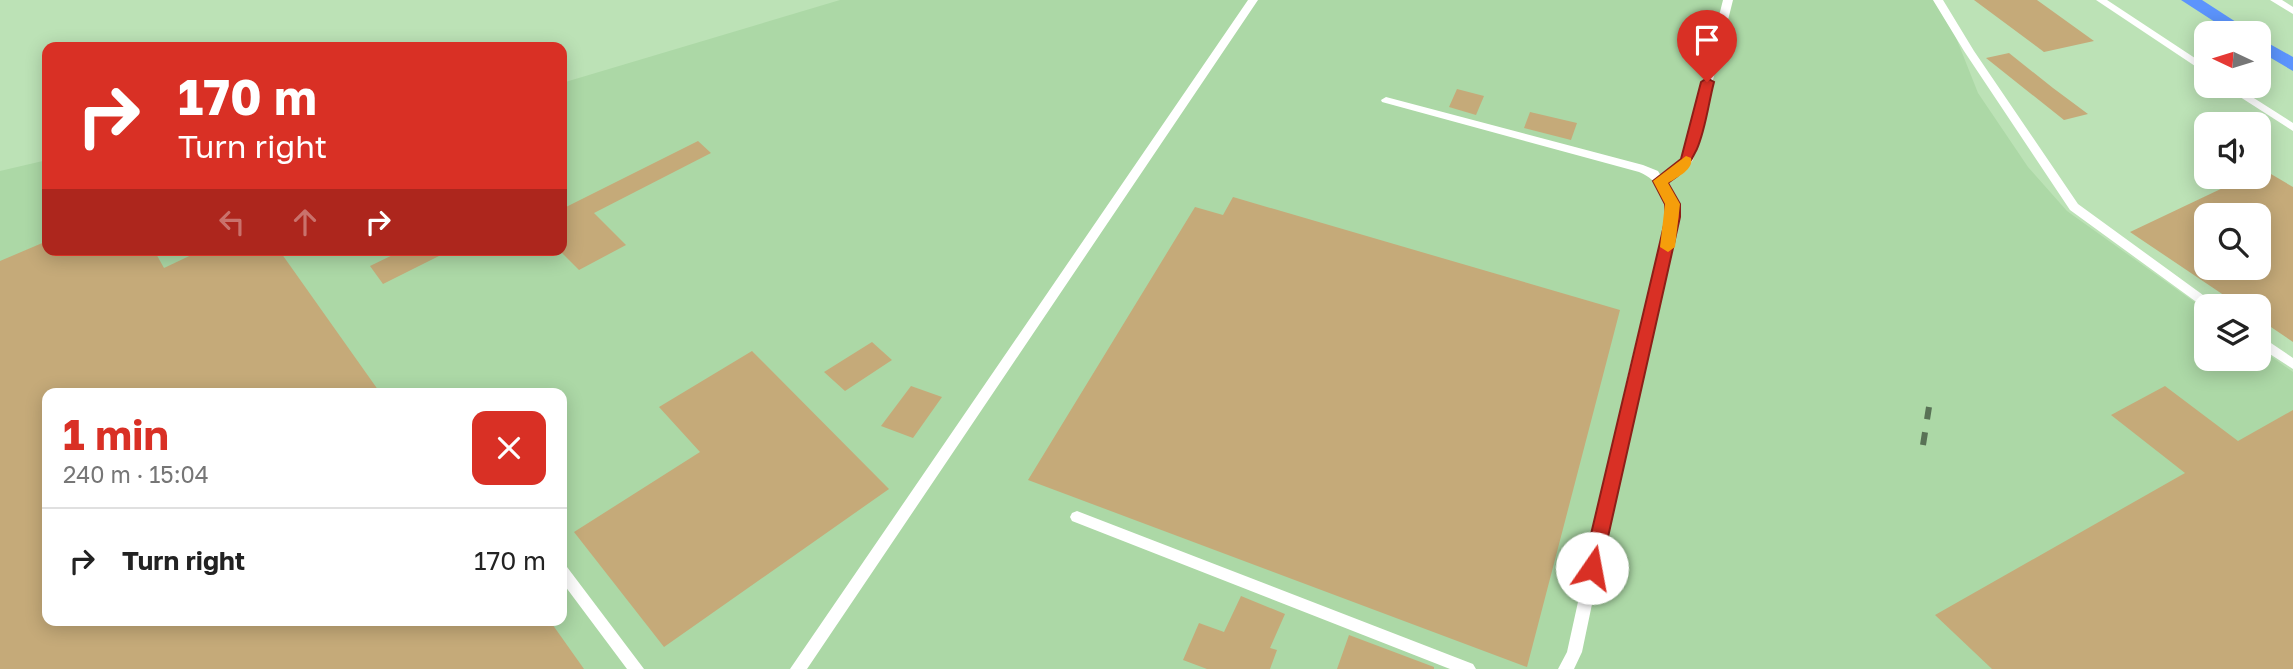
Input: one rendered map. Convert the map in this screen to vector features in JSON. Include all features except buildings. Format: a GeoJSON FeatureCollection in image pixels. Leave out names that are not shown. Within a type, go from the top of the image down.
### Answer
{"type":"FeatureCollection","features":[{"type":"Feature","properties":{"kind":"lane"},"geometry":{"type":"LineString","coordinates":[[798,669],[1252,0]]}},
{"type":"Feature","properties":{"kind":"lane"},"geometry":{"type":"LineString","coordinates":[[1660,181],[1680,169],[1688,160],[1728,0]]}},
{"type":"Feature","properties":{"kind":"lane"},"geometry":{"type":"LineString","coordinates":[[1938,0],[2074,207],[2194,294]]}},
{"type":"Feature","properties":{"kind":"lane"},"geometry":{"type":"LineString","coordinates":[[2101,0],[2194,62]]}},
{"type":"Feature","properties":{"kind":"lane"},"geometry":{"type":"LineString","coordinates":[[2275,0],[2293,11]]}},
{"type":"Feature","properties":{"kind":"lane"},"geometry":{"type":"LineString","coordinates":[[2247,98],[2293,128]]}},
{"type":"Feature","properties":{"kind":"lane"},"geometry":{"type":"LineString","coordinates":[[1386,100],[1631,165],[1654,174],[1672,204],[1668,246],[1635,370],[1574,652],[1566,669]]}},
{"type":"Feature","properties":{"kind":"lane"},"geometry":{"type":"LineString","coordinates":[[2271,348],[2293,364]]}},
{"type":"Feature","properties":{"kind":"lane"},"geometry":{"type":"LineString","coordinates":[[1077,517],[1468,669]]}},
{"type":"Feature","properties":{"kind":"lane"},"geometry":{"type":"LineString","coordinates":[[567,578],[636,669]]}},
{"type":"Feature","properties":{"kind":"shaded area"},"geometry":{"type":"Polygon","coordinates":[[[840,0],[1933,0],[1955,35],[1978,93],[2028,167],[2067,211],[2194,302],[2194,371],[2271,371],[2271,356],[2293,372],[2293,669],[0,669],[0,171],[42,161],[42,256],[567,256],[567,82],[840,0]]]}},
{"type":"Feature","properties":{"kind":"waterway"},"geometry":{"type":"LineString","coordinates":[[2190,0],[2224,21]]}},
{"type":"Feature","properties":{"kind":"waterway"},"geometry":{"type":"LineString","coordinates":[[2272,51],[2293,65]]}},
{"type":"Feature","properties":{"kind":"railway"},"geometry":{"type":"LineString","coordinates":[[1923,445],[1929,407]]}},
{"type":"Feature","properties":{"kind":"slow traffic"},"geometry":{"type":"LineString","coordinates":[[1668,247],[1673,217],[1672,204],[1660,181],[1673,175],[1686,161]]}},
{"type":"Feature","properties":{"kind":"route"},"geometry":{"type":"LineString","coordinates":[[1592,568],[1635,370],[1668,246],[1673,217],[1672,204],[1660,181],[1673,175],[1688,160],[1707,82]]}}]}
